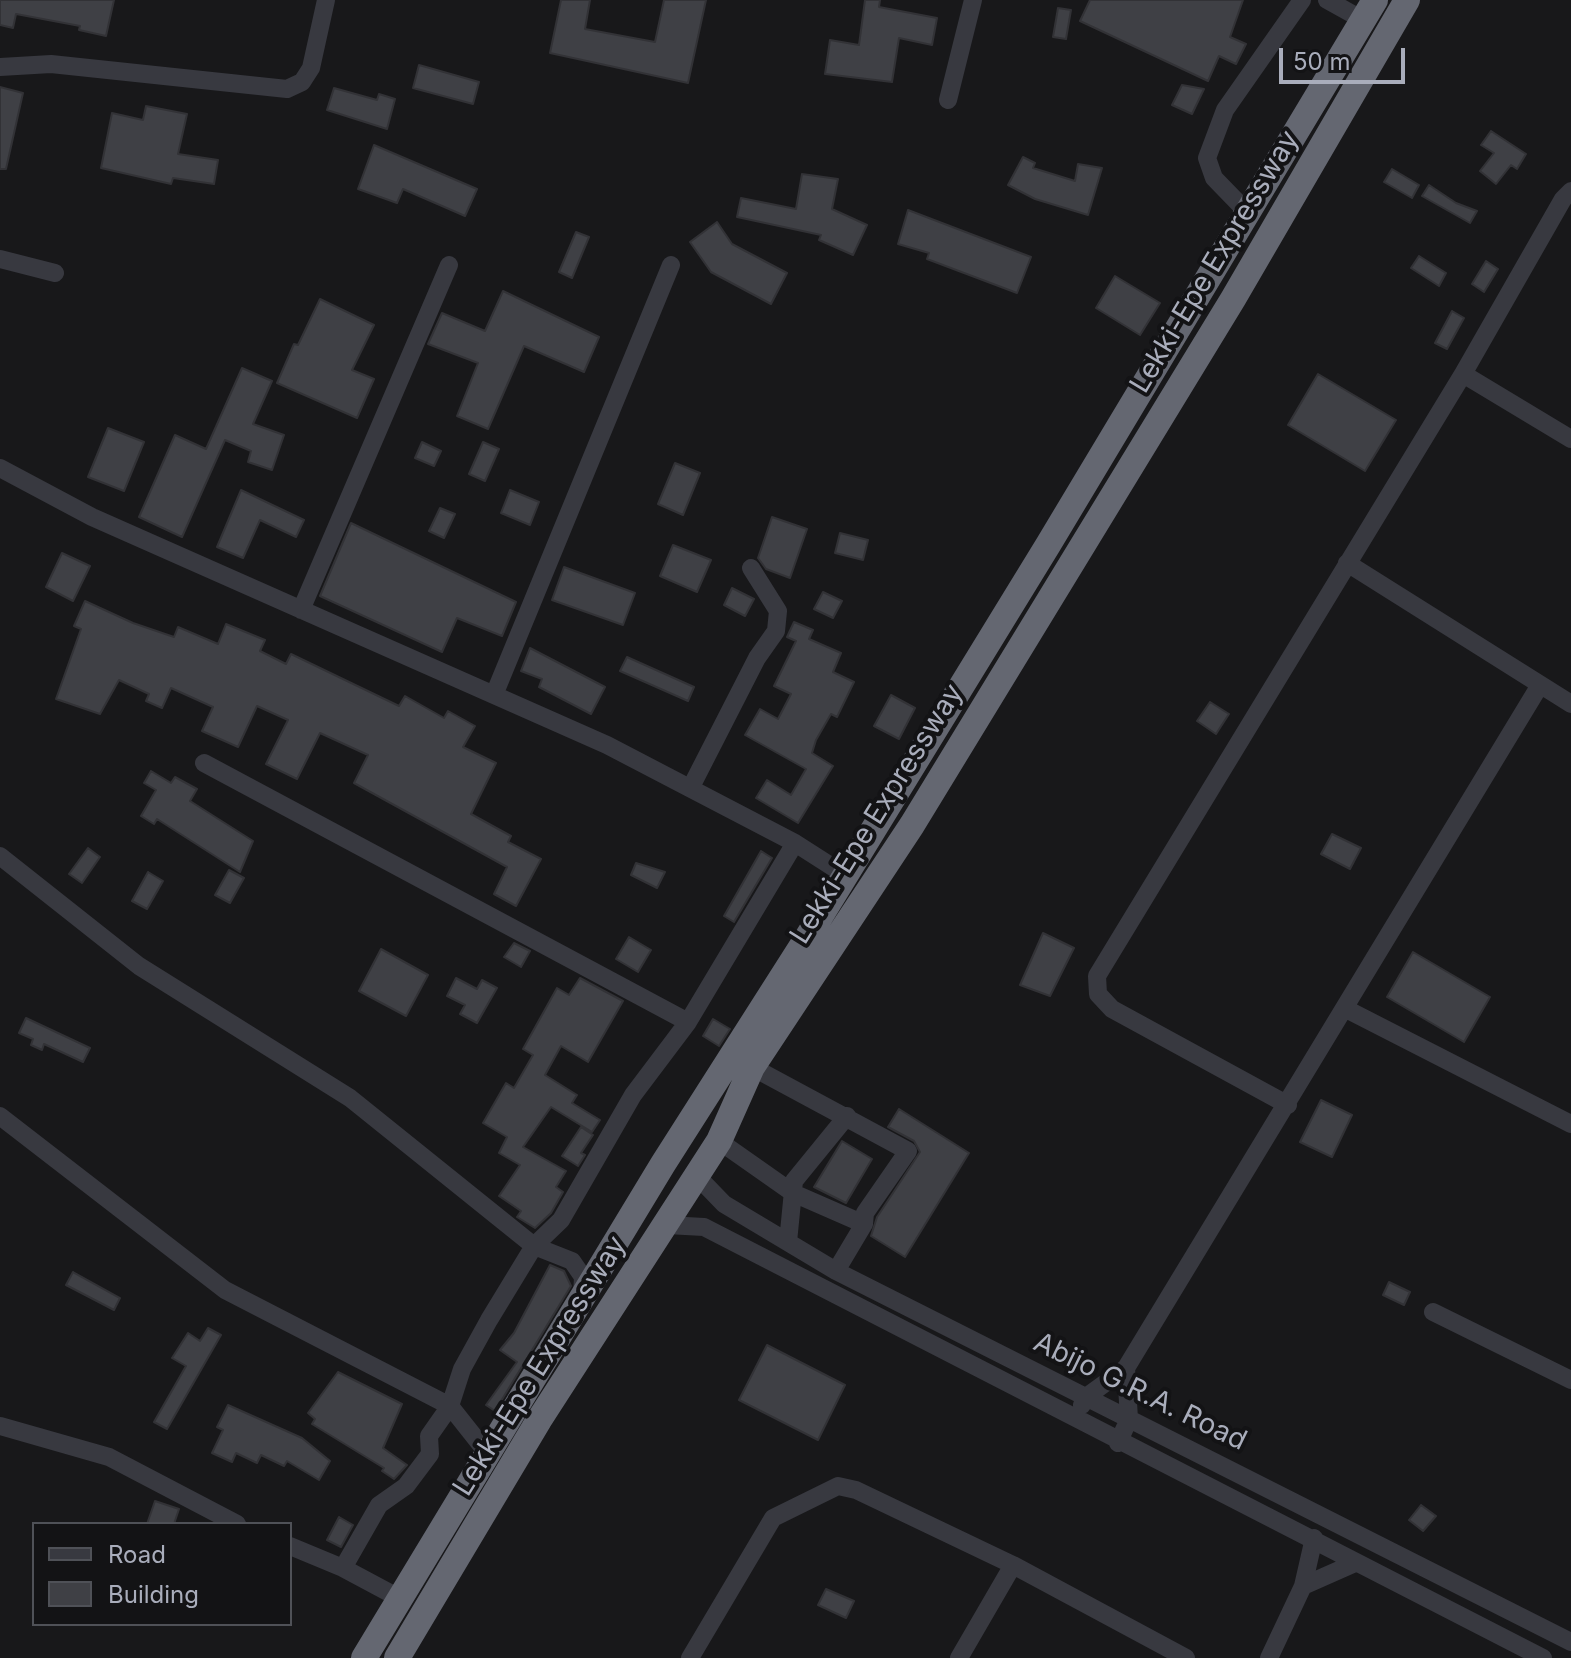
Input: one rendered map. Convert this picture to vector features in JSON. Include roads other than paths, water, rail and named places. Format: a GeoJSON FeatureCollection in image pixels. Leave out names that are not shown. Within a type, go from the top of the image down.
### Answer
{"type":"FeatureCollection","features":[{"type":"Feature","properties":{"kind":"highway","name":"Lekki-Epe Expressway"},"geometry":{"type":"LineString","coordinates":[[397,1658],[539,1420],[719,1141],[752,1067],[912,825],[1225,312],[1407,0]]}},
{"type":"Feature","properties":{"kind":"highway","name":"Lekki-Epe Expressway"},"geometry":{"type":"LineString","coordinates":[[364,1658],[845,875],[1369,10]]}},
{"type":"Feature","properties":{"kind":"highway"},"geometry":{"type":"LineString","coordinates":[[1073,501],[1099,516]]}},
{"type":"Feature","properties":{"kind":"street"},"geometry":{"type":"LineString","coordinates":[[0,67],[51,64],[287,89],[302,82],[311,68],[326,0]]}},
{"type":"Feature","properties":{"kind":"street"},"geometry":{"type":"LineString","coordinates":[[948,100],[973,0]]}},
{"type":"Feature","properties":{"kind":"street"},"geometry":{"type":"LineString","coordinates":[[1247,212],[1214,178],[1207,158],[1225,110],[1302,0]]}},
{"type":"Feature","properties":{"kind":"street"},"geometry":{"type":"LineString","coordinates":[[1327,0],[1369,10]]}},
{"type":"Feature","properties":{"kind":"street"},"geometry":{"type":"LineString","coordinates":[[1288,1105],[1112,1009],[1098,994],[1097,976],[1463,374],[1563,199],[1571,191]]}},
{"type":"Feature","properties":{"kind":"street"},"geometry":{"type":"LineString","coordinates":[[0,259],[55,273]]}},
{"type":"Feature","properties":{"kind":"street"},"geometry":{"type":"LineString","coordinates":[[301,610],[449,265]]}},
{"type":"Feature","properties":{"kind":"street"},"geometry":{"type":"LineString","coordinates":[[494,695],[671,265]]}},
{"type":"Feature","properties":{"kind":"street"},"geometry":{"type":"LineString","coordinates":[[1463,374],[1571,439]]}},
{"type":"Feature","properties":{"kind":"street"},"geometry":{"type":"LineString","coordinates":[[0,468],[92,517],[494,695],[691,787],[795,843],[845,875]]}},
{"type":"Feature","properties":{"kind":"street"},"geometry":{"type":"LineString","coordinates":[[1347,563],[1571,704]]}},
{"type":"Feature","properties":{"kind":"street"},"geometry":{"type":"LineString","coordinates":[[691,787],[757,658],[776,631],[778,611],[751,568]]}},
{"type":"Feature","properties":{"kind":"street"},"geometry":{"type":"LineString","coordinates":[[1074,1420],[1086,1397],[1126,1368],[1540,685]]}},
{"type":"Feature","properties":{"kind":"street"},"geometry":{"type":"LineString","coordinates":[[204,763],[688,1022]]}},
{"type":"Feature","properties":{"kind":"street"},"geometry":{"type":"LineString","coordinates":[[343,1568],[379,1505],[406,1486],[430,1454],[429,1436],[450,1406],[462,1369],[534,1246],[561,1220],[633,1095],[688,1022],[795,843]]}},
{"type":"Feature","properties":{"kind":"street"},"geometry":{"type":"LineString","coordinates":[[0,856],[139,966],[350,1098],[534,1246],[572,1261],[583,1277],[582,1299]]}},
{"type":"Feature","properties":{"kind":"street"},"geometry":{"type":"LineString","coordinates":[[1346,1009],[1571,1124]]}},
{"type":"Feature","properties":{"kind":"street"},"geometry":{"type":"LineString","coordinates":[[752,1067],[908,1151],[836,1271]]}},
{"type":"Feature","properties":{"kind":"street"},"geometry":{"type":"LineString","coordinates":[[0,1116],[225,1290],[450,1406],[488,1454]]}},
{"type":"Feature","properties":{"kind":"street"},"geometry":{"type":"LineString","coordinates":[[788,1242],[793,1187],[847,1116]]}},
{"type":"Feature","properties":{"kind":"street"},"geometry":{"type":"LineString","coordinates":[[719,1141],[793,1187],[865,1219]]}},
{"type":"Feature","properties":{"kind":"street","name":"Abijo G.R.A. Road"},"geometry":{"type":"LineString","coordinates":[[696,1175],[724,1204],[836,1271],[1571,1642]]}},
{"type":"Feature","properties":{"kind":"street","name":"Abijo G.R.A. Road"},"geometry":{"type":"LineString","coordinates":[[667,1225],[704,1227],[1118,1443],[1314,1538],[1355,1563],[1543,1658]]}},
{"type":"Feature","properties":{"kind":"street"},"geometry":{"type":"LineString","coordinates":[[1433,1312],[1571,1380]]}},
{"type":"Feature","properties":{"kind":"street"},"geometry":{"type":"LineString","coordinates":[[1118,1443],[1129,1419],[1126,1368]]}},
{"type":"Feature","properties":{"kind":"street"},"geometry":{"type":"LineString","coordinates":[[0,1426],[109,1457],[233,1522]]}},
{"type":"Feature","properties":{"kind":"street"},"geometry":{"type":"LineString","coordinates":[[690,1658],[773,1518],[838,1486],[856,1490],[1013,1565],[1186,1658]]}},
{"type":"Feature","properties":{"kind":"street"},"geometry":{"type":"LineString","coordinates":[[1269,1658],[1303,1586],[1314,1538]]}},
{"type":"Feature","properties":{"kind":"street"},"geometry":{"type":"LineString","coordinates":[[292,1547],[343,1568],[401,1599]]}},
{"type":"Feature","properties":{"kind":"street"},"geometry":{"type":"LineString","coordinates":[[1303,1586],[1355,1563]]}},
{"type":"Feature","properties":{"kind":"street"},"geometry":{"type":"LineString","coordinates":[[959,1658],[1013,1565]]}}]}
